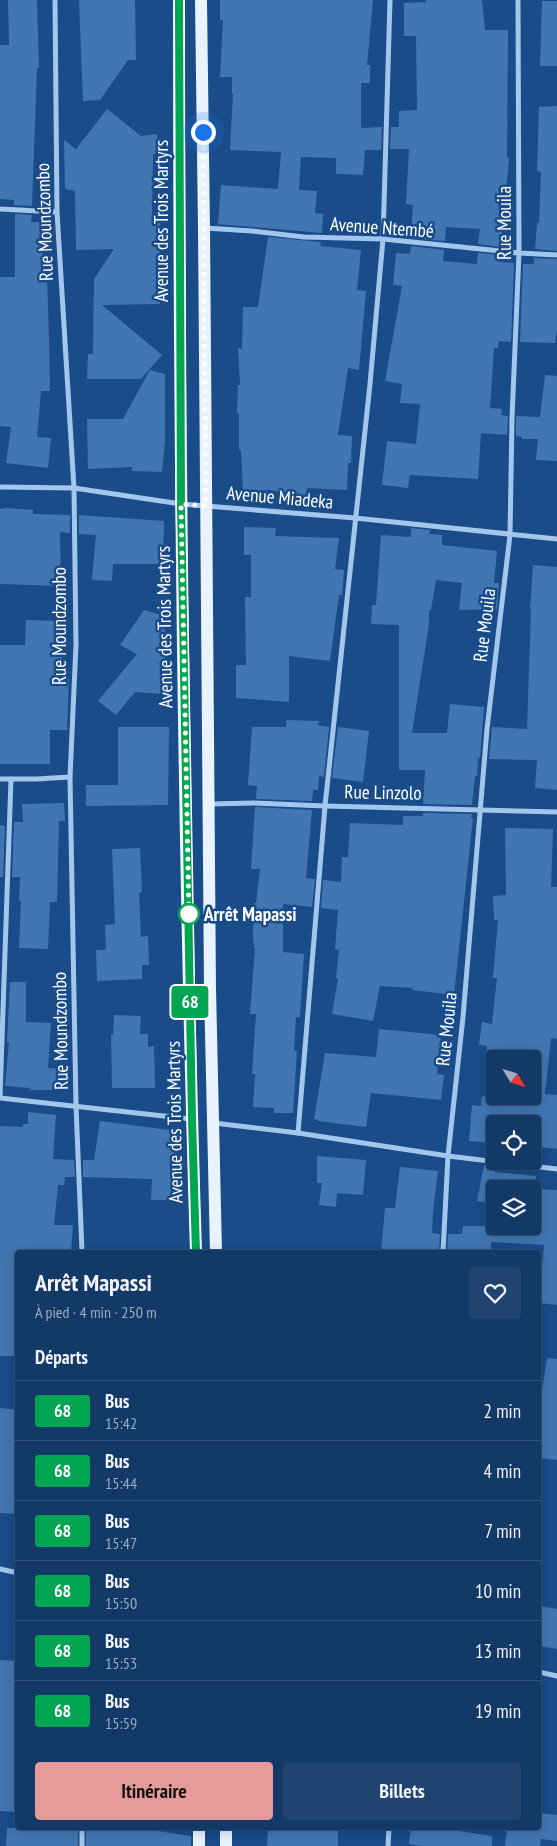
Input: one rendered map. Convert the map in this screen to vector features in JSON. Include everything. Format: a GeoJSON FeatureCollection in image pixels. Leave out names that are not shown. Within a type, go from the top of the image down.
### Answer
{"type":"FeatureCollection","features":[{"type":"Feature","properties":{"kind":"main road","name":"Avenue des Trois Martyrs"},"geometry":{"type":"LineString","coordinates":[[179,0],[181,504],[196,1250]]}},
{"type":"Feature","properties":{"kind":"main road","name":"Avenue des Trois Martyrs"},"geometry":{"type":"LineString","coordinates":[[201,0],[210,989],[216,1250]]}},
{"type":"Feature","properties":{"kind":"main road"},"geometry":{"type":"LineString","coordinates":[[199,1830],[199,1846]]}},
{"type":"Feature","properties":{"kind":"main road"},"geometry":{"type":"LineString","coordinates":[[226,1830],[226,1846]]}},
{"type":"Feature","properties":{"kind":"street","name":"Rue Moundzombo"},"geometry":{"type":"LineString","coordinates":[[55,0],[57,212],[74,488],[76,645],[70,777],[76,1106],[82,1250]]}},
{"type":"Feature","properties":{"kind":"street"},"geometry":{"type":"LineString","coordinates":[[298,1133],[325,806],[370,384],[383,239],[390,0]]}},
{"type":"Feature","properties":{"kind":"street","name":"Rue Mouila"},"geometry":{"type":"LineString","coordinates":[[443,1250],[448,1156],[463,1017],[487,729],[510,535],[512,418],[519,253],[518,0]]}},
{"type":"Feature","properties":{"kind":"street"},"geometry":{"type":"LineString","coordinates":[[0,209],[57,212]]}},
{"type":"Feature","properties":{"kind":"street","name":"Avenue Ntembé"},"geometry":{"type":"LineString","coordinates":[[204,228],[252,230],[304,237],[383,239],[557,256]]}},
{"type":"Feature","properties":{"kind":"street","name":"Avenue Miadeka"},"geometry":{"type":"LineString","coordinates":[[0,487],[74,488],[181,504],[355,518],[557,540]]}},
{"type":"Feature","properties":{"kind":"street"},"geometry":{"type":"LineString","coordinates":[[0,778],[36,780],[70,777]]}},
{"type":"Feature","properties":{"kind":"street"},"geometry":{"type":"LineString","coordinates":[[11,779],[0,1097],[192,1120]]}},
{"type":"Feature","properties":{"kind":"street","name":"Rue Linzolo"},"geometry":{"type":"LineString","coordinates":[[208,804],[254,803],[557,812]]}},
{"type":"Feature","properties":{"kind":"street"},"geometry":{"type":"LineString","coordinates":[[213,1123],[298,1133],[448,1156],[557,1169]]}},
{"type":"Feature","properties":{"kind":"street"},"geometry":{"type":"LineString","coordinates":[[0,1569],[15,1572]]}},
{"type":"Feature","properties":{"kind":"street"},"geometry":{"type":"LineString","coordinates":[[541,1672],[557,1676]]}},
{"type":"Feature","properties":{"kind":"street"},"geometry":{"type":"LineString","coordinates":[[82,1830],[82,1846]]}},
{"type":"Feature","properties":{"kind":"street"},"geometry":{"type":"LineString","coordinates":[[388,1846],[389,1830]]}},
{"type":"Feature","properties":{"kind":"building"},"geometry":{"type":"Polygon","coordinates":[[[8,0],[37,0],[39,68],[37,68],[32,206],[14,205],[14,200],[0,199],[0,45],[9,45],[8,0]]]}},
{"type":"Feature","properties":{"kind":"building"},"geometry":{"type":"Polygon","coordinates":[[[79,0],[135,0],[136,60],[128,60],[100,100],[83,101],[79,0]]]}},
{"type":"Feature","properties":{"kind":"building"},"geometry":{"type":"Polygon","coordinates":[[[220,0],[373,0],[367,65],[370,65],[370,83],[361,83],[361,128],[382,127],[381,150],[365,150],[363,175],[336,174],[336,158],[301,157],[299,190],[317,191],[315,213],[323,214],[322,233],[218,224],[221,185],[278,189],[281,152],[230,150],[232,77],[220,77],[223,20],[220,20],[220,0]]]}},
{"type":"Feature","properties":{"kind":"building"},"geometry":{"type":"Polygon","coordinates":[[[426,0],[482,0],[485,30],[508,30],[507,158],[509,158],[501,247],[478,244],[480,229],[446,227],[445,241],[411,238],[413,205],[406,204],[409,149],[390,149],[391,127],[399,127],[399,111],[417,110],[416,36],[404,36],[404,3],[426,2],[426,0]]]}},
{"type":"Feature","properties":{"kind":"building"},"geometry":{"type":"Polygon","coordinates":[[[542,1],[557,1],[557,66],[540,66],[542,1]]]}},
{"type":"Feature","properties":{"kind":"building"},"geometry":{"type":"Polygon","coordinates":[[[557,106],[557,251],[535,249],[537,223],[539,223],[541,172],[537,171],[539,107],[557,106]]]}},
{"type":"Feature","properties":{"kind":"building"},"geometry":{"type":"Polygon","coordinates":[[[107,109],[141,136],[157,134],[159,153],[153,154],[152,219],[160,219],[160,304],[102,305],[162,355],[141,379],[87,379],[88,354],[93,354],[94,279],[114,249],[76,250],[75,191],[65,189],[64,140],[76,149],[107,109]]]}},
{"type":"Feature","properties":{"kind":"building"},"geometry":{"type":"Polygon","coordinates":[[[15,214],[32,215],[31,222],[42,222],[43,275],[47,275],[50,391],[41,391],[37,437],[51,438],[48,468],[6,463],[11,427],[0,426],[0,277],[15,277],[15,214]]]}},
{"type":"Feature","properties":{"kind":"building"},"geometry":{"type":"Polygon","coordinates":[[[268,237],[321,242],[320,246],[361,250],[357,290],[366,291],[359,370],[348,368],[338,435],[352,436],[347,490],[307,488],[306,495],[270,490],[243,492],[241,450],[239,450],[239,414],[237,414],[238,385],[240,385],[238,348],[242,349],[243,307],[258,307],[268,237]]]}},
{"type":"Feature","properties":{"kind":"building"},"geometry":{"type":"Polygon","coordinates":[[[411,246],[444,250],[443,261],[477,264],[478,253],[500,255],[500,262],[514,263],[511,342],[499,341],[498,348],[494,348],[490,408],[502,409],[501,415],[508,416],[507,435],[481,433],[478,479],[410,475],[408,488],[382,485],[387,441],[416,444],[420,404],[400,403],[402,384],[385,381],[402,286],[393,285],[396,253],[410,254],[411,246]]]}},
{"type":"Feature","properties":{"kind":"building"},"geometry":{"type":"Polygon","coordinates":[[[534,258],[557,259],[557,330],[555,343],[520,342],[523,264],[534,264],[534,258]]]}},
{"type":"Feature","properties":{"kind":"building"},"geometry":{"type":"Polygon","coordinates":[[[150,370],[165,374],[165,441],[162,472],[132,471],[132,467],[88,469],[87,419],[123,419],[150,370]]]}},
{"type":"Feature","properties":{"kind":"building"},"geometry":{"type":"Polygon","coordinates":[[[545,375],[557,376],[557,461],[536,460],[538,439],[522,439],[522,437],[516,436],[516,416],[540,417],[545,375]]]}},
{"type":"Feature","properties":{"kind":"building"},"geometry":{"type":"Polygon","coordinates":[[[0,509],[33,510],[33,514],[70,515],[70,533],[60,532],[61,586],[0,584],[0,509]]]}},
{"type":"Feature","properties":{"kind":"building"},"geometry":{"type":"Polygon","coordinates":[[[79,515],[164,521],[163,564],[113,564],[112,581],[92,580],[96,535],[79,534],[79,515]]]}},
{"type":"Feature","properties":{"kind":"building"},"geometry":{"type":"Polygon","coordinates":[[[244,527],[276,528],[275,536],[339,538],[335,569],[344,570],[342,595],[339,595],[330,661],[289,656],[289,702],[236,698],[236,665],[246,665],[245,597],[251,597],[251,555],[244,555],[244,527]]]}},
{"type":"Feature","properties":{"kind":"building"},"geometry":{"type":"Polygon","coordinates":[[[411,528],[430,530],[429,534],[442,535],[442,545],[497,551],[494,583],[499,583],[497,609],[459,610],[462,583],[436,580],[431,610],[429,610],[429,624],[412,733],[447,733],[450,704],[484,707],[480,758],[478,758],[472,805],[423,804],[425,770],[399,770],[399,625],[371,624],[372,605],[376,605],[381,535],[411,537],[411,528]]]}},
{"type":"Feature","properties":{"kind":"building"},"geometry":{"type":"Polygon","coordinates":[[[533,565],[557,567],[557,790],[535,788],[537,760],[489,759],[492,727],[527,729],[533,565]]]}},
{"type":"Feature","properties":{"kind":"building"},"geometry":{"type":"Polygon","coordinates":[[[144,610],[165,616],[164,658],[167,658],[164,694],[135,692],[116,715],[98,701],[137,654],[120,645],[144,610]]]}},
{"type":"Feature","properties":{"kind":"building"},"geometry":{"type":"Polygon","coordinates":[[[26,620],[62,621],[62,672],[63,676],[69,676],[67,730],[50,730],[50,764],[0,764],[0,645],[25,645],[26,620]]]}},
{"type":"Feature","properties":{"kind":"building"},"geometry":{"type":"Polygon","coordinates":[[[286,720],[319,721],[318,725],[329,727],[324,777],[319,776],[318,790],[313,790],[312,801],[256,799],[257,786],[248,785],[252,727],[286,727],[286,720]]]}},
{"type":"Feature","properties":{"kind":"building"},"geometry":{"type":"Polygon","coordinates":[[[118,727],[169,727],[168,805],[86,806],[86,785],[118,785],[118,727]]]}},
{"type":"Feature","properties":{"kind":"building"},"geometry":{"type":"Polygon","coordinates":[[[338,727],[369,731],[363,782],[332,778],[338,727]]]}},
{"type":"Feature","properties":{"kind":"building"},"geometry":{"type":"Polygon","coordinates":[[[64,803],[65,821],[59,821],[57,902],[50,902],[48,949],[19,948],[20,877],[12,877],[14,822],[23,822],[22,804],[64,803]]]}},
{"type":"Feature","properties":{"kind":"building"},"geometry":{"type":"Polygon","coordinates":[[[255,807],[312,810],[306,878],[315,879],[312,907],[283,904],[283,952],[304,954],[300,1017],[296,1017],[294,1050],[297,1051],[293,1113],[274,1113],[274,1108],[253,1107],[255,1074],[252,1074],[256,1014],[250,1014],[255,948],[253,935],[254,903],[256,903],[260,869],[251,869],[255,807]]]}},
{"type":"Feature","properties":{"kind":"building"},"geometry":{"type":"Polygon","coordinates":[[[423,813],[472,814],[471,818],[473,818],[454,995],[412,990],[413,988],[380,986],[373,1021],[332,1014],[338,979],[336,978],[339,950],[335,949],[338,910],[321,908],[323,880],[341,882],[342,857],[348,857],[350,823],[403,825],[403,816],[423,816],[423,813]]]}},
{"type":"Feature","properties":{"kind":"building"},"geometry":{"type":"Polygon","coordinates":[[[0,825],[5,826],[3,877],[0,877],[0,825]]]}},
{"type":"Feature","properties":{"kind":"building"},"geometry":{"type":"Polygon","coordinates":[[[505,828],[553,829],[551,887],[557,887],[557,1039],[551,1038],[545,1094],[557,1095],[557,1149],[541,1147],[541,1115],[486,1115],[486,1142],[469,1141],[472,1105],[481,1106],[482,1096],[486,1097],[486,1105],[541,1105],[541,1050],[487,1050],[487,1046],[479,1045],[482,1022],[492,1024],[497,978],[493,978],[498,920],[494,920],[493,896],[506,895],[505,828]]]}},
{"type":"Feature","properties":{"kind":"building"},"geometry":{"type":"Polygon","coordinates":[[[140,848],[142,892],[139,893],[141,937],[148,936],[149,965],[142,965],[142,979],[97,981],[96,950],[106,950],[105,925],[115,924],[112,849],[140,848]]]}},
{"type":"Feature","properties":{"kind":"building"},"geometry":{"type":"Polygon","coordinates":[[[10,982],[26,982],[26,1022],[51,1023],[48,1068],[61,1069],[59,1090],[30,1090],[30,1088],[5,1086],[9,1042],[7,1042],[10,982]]]}},
{"type":"Feature","properties":{"kind":"building"},"geometry":{"type":"Polygon","coordinates":[[[114,1015],[141,1016],[140,1034],[148,1034],[148,1047],[154,1046],[155,1088],[112,1088],[111,1035],[113,1035],[114,1015]]]}},
{"type":"Feature","properties":{"kind":"building"},"geometry":{"type":"Polygon","coordinates":[[[379,1029],[441,1035],[437,1074],[444,1075],[441,1100],[371,1093],[366,1127],[314,1119],[325,1053],[376,1057],[379,1029]]]}},
{"type":"Feature","properties":{"kind":"building"},"geometry":{"type":"Polygon","coordinates":[[[28,1112],[56,1115],[53,1159],[74,1160],[75,1177],[65,1177],[64,1185],[58,1185],[54,1225],[73,1225],[71,1250],[15,1250],[15,1356],[0,1356],[0,1126],[23,1127],[23,1124],[28,1124],[28,1112]]]}},
{"type":"Feature","properties":{"kind":"building"},"geometry":{"type":"Polygon","coordinates":[[[100,1121],[177,1131],[174,1200],[151,1200],[152,1179],[83,1177],[83,1160],[94,1160],[100,1121]]]}},
{"type":"Feature","properties":{"kind":"building"},"geometry":{"type":"Polygon","coordinates":[[[317,1156],[366,1160],[363,1195],[337,1193],[336,1207],[319,1205],[322,1183],[317,1183],[317,1156]]]}},
{"type":"Feature","properties":{"kind":"building"},"geometry":{"type":"Polygon","coordinates":[[[484,1165],[486,1165],[486,1170],[495,1170],[495,1172],[536,1176],[536,1180],[486,1180],[486,1202],[477,1201],[484,1165]]]}},
{"type":"Feature","properties":{"kind":"building"},"geometry":{"type":"Polygon","coordinates":[[[400,1167],[438,1171],[432,1233],[440,1234],[439,1250],[381,1250],[385,1208],[395,1208],[400,1167]]]}},
{"type":"Feature","properties":{"kind":"building"},"geometry":{"type":"Polygon","coordinates":[[[541,1189],[557,1190],[557,1305],[541,1303],[544,1245],[491,1242],[491,1250],[447,1250],[448,1234],[462,1234],[463,1226],[486,1226],[486,1235],[541,1235],[541,1189]]]}},
{"type":"Feature","properties":{"kind":"building"},"geometry":{"type":"Polygon","coordinates":[[[547,1358],[557,1359],[557,1460],[541,1458],[542,1390],[547,1358]]]}},
{"type":"Feature","properties":{"kind":"building"},"geometry":{"type":"Polygon","coordinates":[[[0,1408],[15,1410],[15,1514],[0,1513],[0,1408]]]}},
{"type":"Feature","properties":{"kind":"building"},"geometry":{"type":"Polygon","coordinates":[[[541,1606],[557,1609],[557,1649],[541,1646],[541,1606]]]}},
{"type":"Feature","properties":{"kind":"building"},"geometry":{"type":"Polygon","coordinates":[[[0,1660],[15,1661],[15,1812],[0,1811],[0,1660]]]}},
{"type":"Feature","properties":{"kind":"building"},"geometry":{"type":"Polygon","coordinates":[[[541,1813],[557,1815],[557,1841],[541,1839],[540,1846],[505,1846],[507,1830],[541,1830],[541,1813]]]}},
{"type":"Feature","properties":{"kind":"building"},"geometry":{"type":"Polygon","coordinates":[[[7,1828],[15,1828],[15,1830],[78,1830],[78,1846],[6,1846],[7,1828]]]}},
{"type":"Feature","properties":{"kind":"building"},"geometry":{"type":"Polygon","coordinates":[[[86,1830],[151,1830],[191,1836],[191,1846],[86,1846],[86,1830]]]}},
{"type":"Feature","properties":{"kind":"building"},"geometry":{"type":"Polygon","coordinates":[[[268,1830],[338,1830],[338,1846],[267,1846],[268,1830]]]}},
{"type":"Feature","properties":{"kind":"building"},"geometry":{"type":"Polygon","coordinates":[[[411,1830],[452,1830],[492,1836],[492,1846],[422,1846],[409,1844],[411,1830]]]}},
{"type":"Feature","properties":{"kind":"bus line","name":"68"},"geometry":{"type":"LineString","coordinates":[[179,0],[181,504],[196,1250]]}},
{"type":"Feature","properties":{"kind":"place","name":"Arrêt Mapassi"},"geometry":{"type":"Point","coordinates":[189,914]}},
{"type":"Feature","properties":{"kind":"route"},"geometry":{"type":"LineString","coordinates":[[189,914],[189,918],[181,504],[206,506],[203,132]]}}]}
